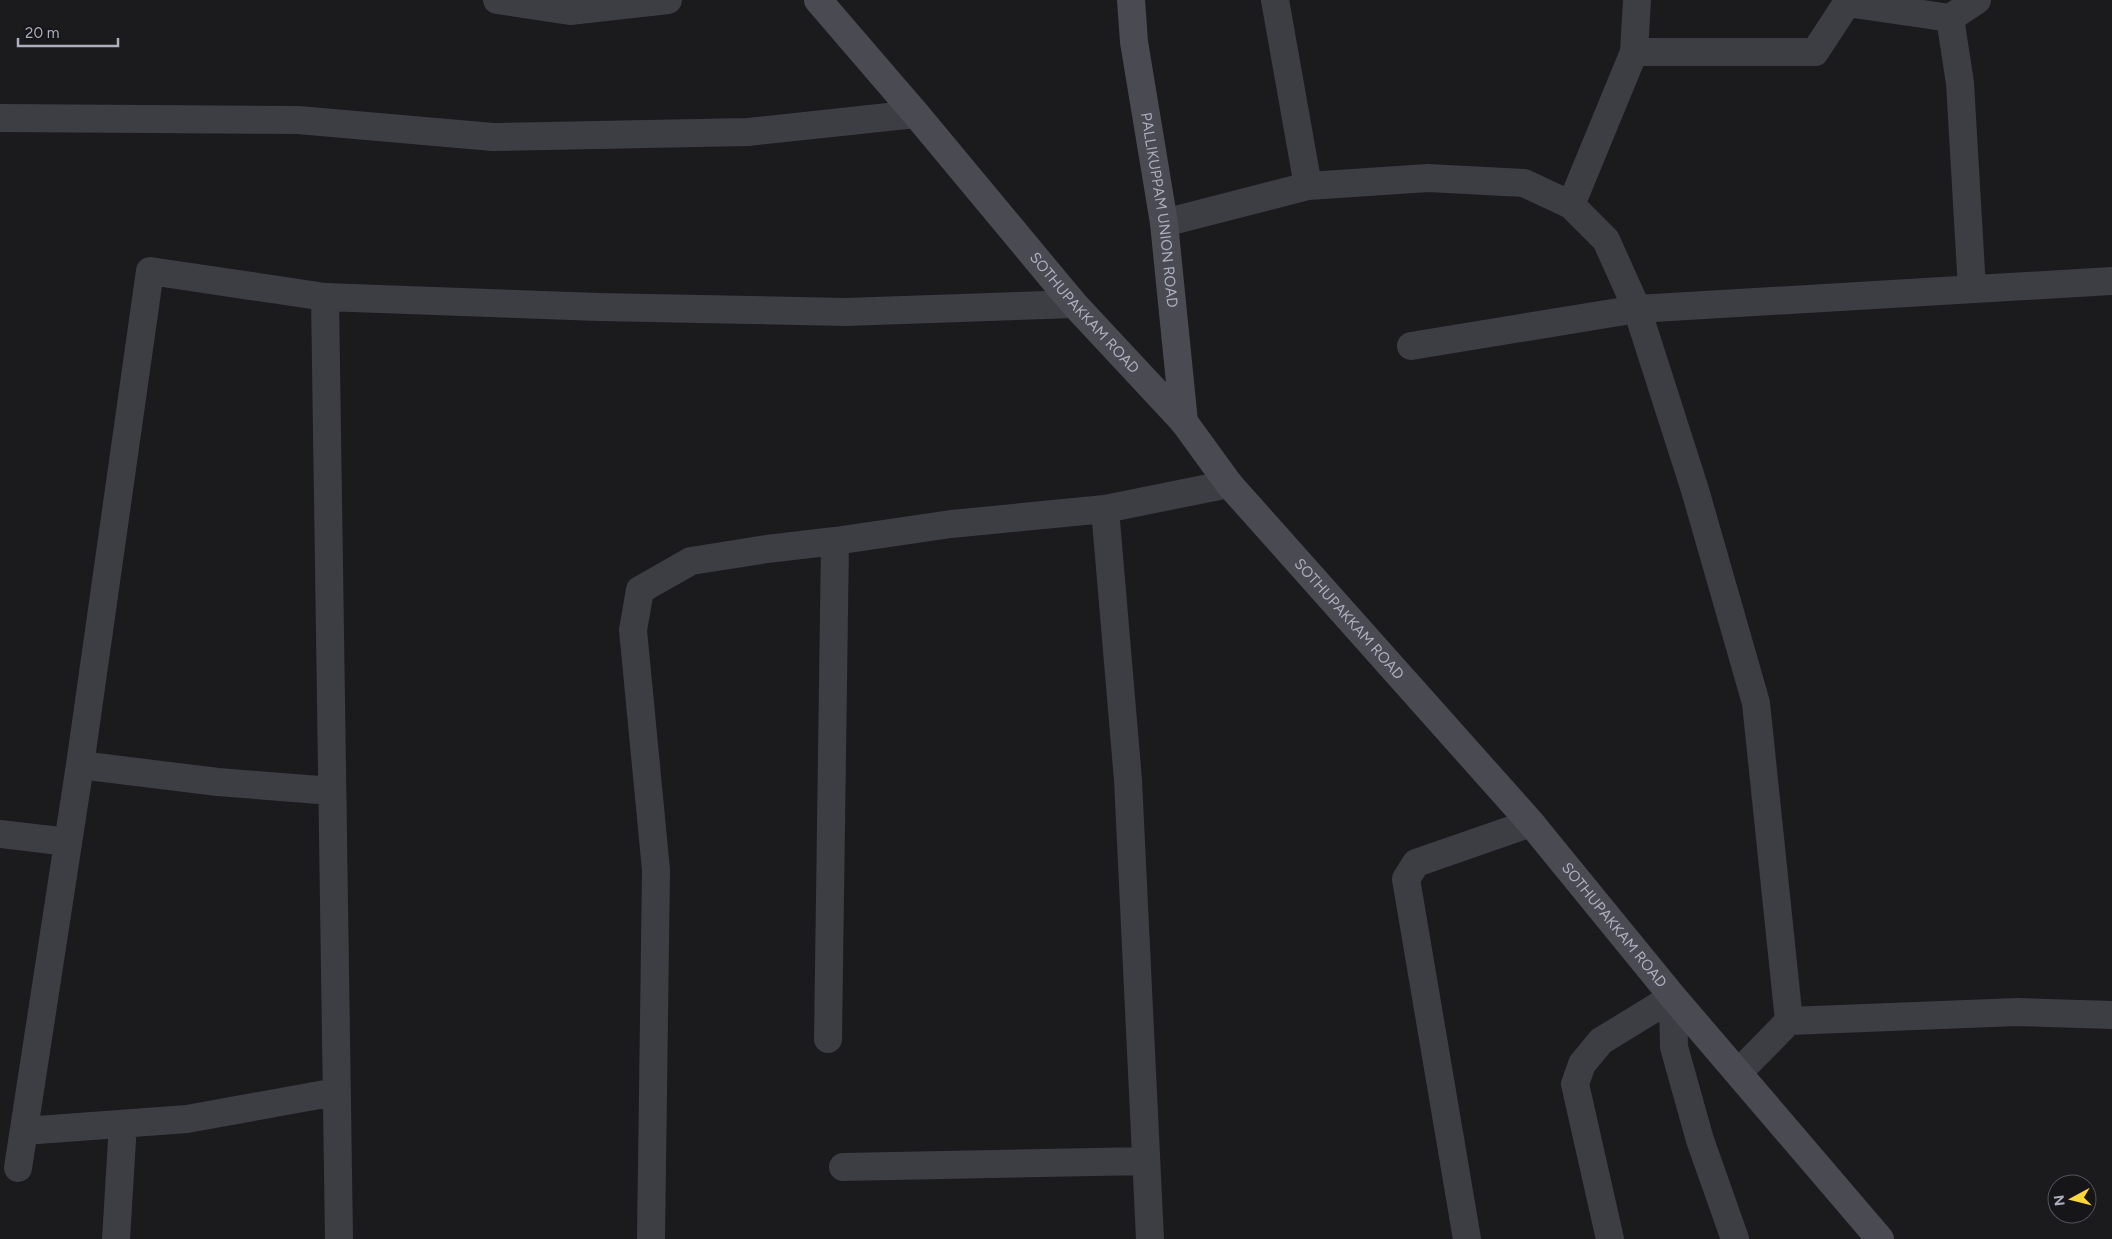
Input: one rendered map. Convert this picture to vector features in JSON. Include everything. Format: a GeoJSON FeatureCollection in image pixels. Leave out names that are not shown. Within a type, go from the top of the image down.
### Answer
{"type":"FeatureCollection","features":[{"type":"Feature","properties":{"kind":"street"},"geometry":{"type":"LineString","coordinates":[[497,0],[570,10],[668,0]]}},
{"type":"Feature","properties":{"kind":"street","name":"SOTHUPAKKAM ROAD"},"geometry":{"type":"LineString","coordinates":[[818,0],[916,114],[1074,304],[1184,422],[1229,484],[1531,822],[1673,997],[1880,1239]]}},
{"type":"Feature","properties":{"kind":"street","name":"PALLIKUPPAM UNION ROAD"},"geometry":{"type":"LineString","coordinates":[[1131,0],[1134,42],[1164,223],[1184,422]]}},
{"type":"Feature","properties":{"kind":"street"},"geometry":{"type":"LineString","coordinates":[[1275,0],[1308,186]]}},
{"type":"Feature","properties":{"kind":"street"},"geometry":{"type":"LineString","coordinates":[[1571,205],[1634,52],[1637,0]]}},
{"type":"Feature","properties":{"kind":"street"},"geometry":{"type":"LineString","coordinates":[[1634,52],[1814,52],[1847,2],[1950,18],[1977,0]]}},
{"type":"Feature","properties":{"kind":"street"},"geometry":{"type":"LineString","coordinates":[[1950,18],[1960,83],[1972,289]]}},
{"type":"Feature","properties":{"kind":"street"},"geometry":{"type":"LineString","coordinates":[[0,118],[298,120],[493,137],[748,132],[916,114]]}},
{"type":"Feature","properties":{"kind":"street"},"geometry":{"type":"LineString","coordinates":[[1164,223],[1308,186],[1428,178],[1524,183],[1571,205],[1606,240],[1637,309],[1694,490],[1756,703],[1789,1021]]}},
{"type":"Feature","properties":{"kind":"street"},"geometry":{"type":"LineString","coordinates":[[18,1168],[80,765],[150,271],[325,297],[599,307],[846,312],[1074,304]]}},
{"type":"Feature","properties":{"kind":"street"},"geometry":{"type":"LineString","coordinates":[[1411,346],[1637,309],[2112,281]]}},
{"type":"Feature","properties":{"kind":"street"},"geometry":{"type":"LineString","coordinates":[[325,297],[338,1239]]}},
{"type":"Feature","properties":{"kind":"street"},"geometry":{"type":"LineString","coordinates":[[651,1239],[656,870],[633,630],[640,590],[691,561],[766,548],[835,541],[951,524],[1105,509],[1229,484]]}},
{"type":"Feature","properties":{"kind":"street"},"geometry":{"type":"LineString","coordinates":[[1105,509],[1128,780],[1150,1239]]}},
{"type":"Feature","properties":{"kind":"street"},"geometry":{"type":"LineString","coordinates":[[828,1039],[835,541]]}},
{"type":"Feature","properties":{"kind":"street"},"geometry":{"type":"LineString","coordinates":[[80,765],[218,782],[332,791]]}},
{"type":"Feature","properties":{"kind":"street"},"geometry":{"type":"LineString","coordinates":[[1467,1239],[1406,879],[1416,863],[1531,822]]}},
{"type":"Feature","properties":{"kind":"street"},"geometry":{"type":"LineString","coordinates":[[0,834],[68,842]]}},
{"type":"Feature","properties":{"kind":"street"},"geometry":{"type":"LineString","coordinates":[[1610,1239],[1575,1084],[1582,1064],[1601,1041],[1673,997]]}},
{"type":"Feature","properties":{"kind":"street"},"geometry":{"type":"LineString","coordinates":[[1673,997],[1674,1047],[1700,1140],[1735,1239]]}},
{"type":"Feature","properties":{"kind":"street"},"geometry":{"type":"LineString","coordinates":[[1739,1072],[1789,1021],[2016,1012],[2112,1015]]}},
{"type":"Feature","properties":{"kind":"street"},"geometry":{"type":"LineString","coordinates":[[24,1132],[187,1118],[336,1092]]}},
{"type":"Feature","properties":{"kind":"street"},"geometry":{"type":"LineString","coordinates":[[116,1239],[123,1124]]}},
{"type":"Feature","properties":{"kind":"street"},"geometry":{"type":"LineString","coordinates":[[843,1167],[1146,1161]]}}]}
